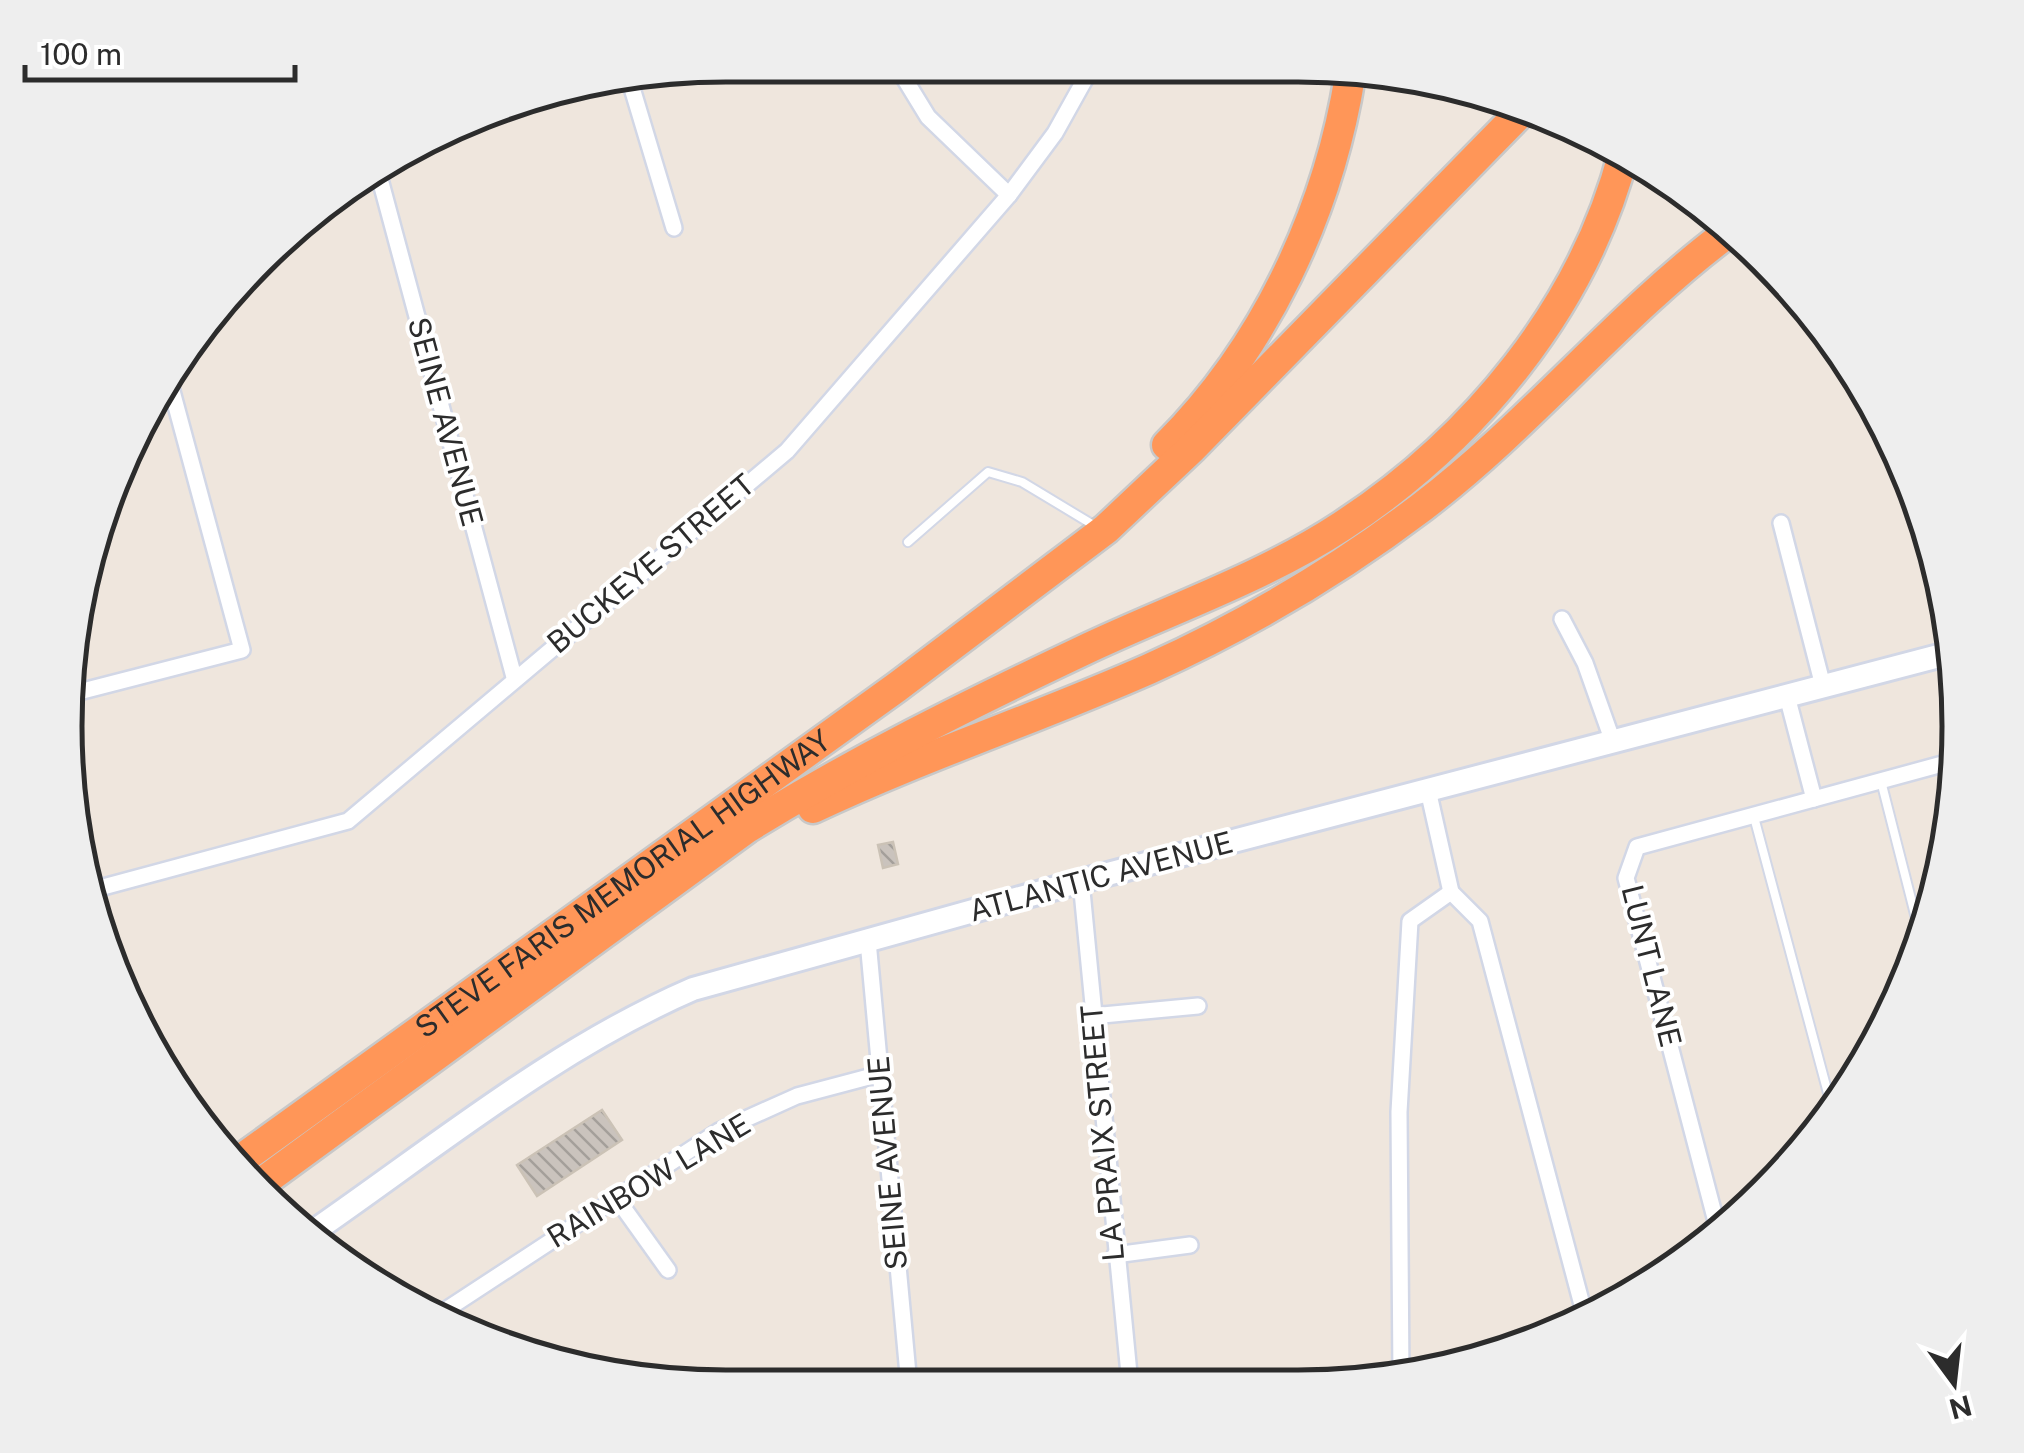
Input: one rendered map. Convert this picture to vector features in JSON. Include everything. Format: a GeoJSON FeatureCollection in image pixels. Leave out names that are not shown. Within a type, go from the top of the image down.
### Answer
{"type":"FeatureCollection","features":[{"type":"Feature","properties":{"kind":"highway"},"geometry":{"type":"LineString","coordinates":[[1097,527],[1204,404],[1267,313],[1323,189],[1348,85]]}},
{"type":"Feature","properties":{"kind":"highway"},"geometry":{"type":"LineString","coordinates":[[1097,527],[1192,448],[1513,120]]}},
{"type":"Feature","properties":{"kind":"highway"},"geometry":{"type":"LineString","coordinates":[[468,1034],[747,828],[792,800],[968,706],[1261,569],[1340,528],[1398,486],[1465,427],[1524,357],[1588,248],[1618,168]]}},
{"type":"Feature","properties":{"kind":"highway"},"geometry":{"type":"LineString","coordinates":[[468,1034],[752,838],[847,792],[1153,667],[1321,576],[1421,508],[1524,422],[1650,300],[1719,240]]}},
{"type":"Feature","properties":{"kind":"highway","name":"STEVE FARIS MEMORIAL HIGHWAY"},"geometry":{"type":"LineString","coordinates":[[246,1156],[1013,600],[1097,527]]}},
{"type":"Feature","properties":{"kind":"highway","name":"STEVE FARIS MEMORIAL HIGHWAY"},"geometry":{"type":"LineString","coordinates":[[268,1179],[468,1034]]}},
{"type":"Feature","properties":{"kind":"street"},"geometry":{"type":"LineString","coordinates":[[907,82],[928,117],[1009,196]]}},
{"type":"Feature","properties":{"kind":"street","name":"BUCKEYE STREET"},"geometry":{"type":"LineString","coordinates":[[103,887],[348,820],[787,451],[1009,196],[1055,133],[1083,82]]}},
{"type":"Feature","properties":{"kind":"street"},"geometry":{"type":"LineString","coordinates":[[632,90],[674,228]]}},
{"type":"Feature","properties":{"kind":"street","name":"SEINE AVENUE"},"geometry":{"type":"LineString","coordinates":[[381,183],[514,677]]}},
{"type":"Feature","properties":{"kind":"street"},"geometry":{"type":"LineString","coordinates":[[84,691],[242,650],[174,397]]}},
{"type":"Feature","properties":{"kind":"street"},"geometry":{"type":"LineString","coordinates":[[1782,523],[1823,686]]}},
{"type":"Feature","properties":{"kind":"street"},"geometry":{"type":"LineString","coordinates":[[1562,619],[1585,663],[1613,742]]}},
{"type":"Feature","properties":{"kind":"street","name":"ATLANTIC AVENUE"},"geometry":{"type":"LineString","coordinates":[[321,1226],[573,1052],[651,1007],[725,980],[1082,881],[1937,656]]}},
{"type":"Feature","properties":{"kind":"street"},"geometry":{"type":"LineString","coordinates":[[1787,696],[1814,799]]}},
{"type":"Feature","properties":{"kind":"street","name":"LUNT LANE"},"geometry":{"type":"LineString","coordinates":[[1715,1217],[1626,878],[1637,848],[1940,765]]}},
{"type":"Feature","properties":{"kind":"street"},"geometry":{"type":"LineString","coordinates":[[1428,790],[1451,892],[1480,920],[1582,1304]]}},
{"type":"Feature","properties":{"kind":"street","name":"LA PRAIX STREET"},"geometry":{"type":"LineString","coordinates":[[1082,881],[1114,1255],[1128,1370]]}},
{"type":"Feature","properties":{"kind":"street"},"geometry":{"type":"LineString","coordinates":[[1402,1362],[1399,1112],[1410,921],[1451,892]]}},
{"type":"Feature","properties":{"kind":"street","name":"SEINE AVENUE"},"geometry":{"type":"LineString","coordinates":[[868,941],[908,1370]]}},
{"type":"Feature","properties":{"kind":"street"},"geometry":{"type":"LineString","coordinates":[[1092,1016],[1198,1006]]}},
{"type":"Feature","properties":{"kind":"street","name":"RAINBOW LANE"},"geometry":{"type":"LineString","coordinates":[[449,1307],[719,1131],[797,1096],[880,1074]]}},
{"type":"Feature","properties":{"kind":"street"},"geometry":{"type":"LineString","coordinates":[[615,1196],[668,1270]]}},
{"type":"Feature","properties":{"kind":"street"},"geometry":{"type":"LineString","coordinates":[[1114,1255],[1190,1245]]}},
{"type":"Feature","properties":{"kind":"lane"},"geometry":{"type":"LineString","coordinates":[[908,542],[988,472],[1022,482],[1097,527]]}},
{"type":"Feature","properties":{"kind":"lane"},"geometry":{"type":"LineString","coordinates":[[1880,781],[1914,912]]}},
{"type":"Feature","properties":{"kind":"lane"},"geometry":{"type":"LineString","coordinates":[[1754,816],[1828,1092]]}},
{"type":"Feature","properties":{"kind":"building"},"geometry":{"type":"Polygon","coordinates":[[[893,842],[898,864],[883,868],[878,845],[893,842]]]}},
{"type":"Feature","properties":{"kind":"building"},"geometry":{"type":"Polygon","coordinates":[[[602,1110],[622,1140],[537,1196],[517,1165],[602,1110]]]}}]}
